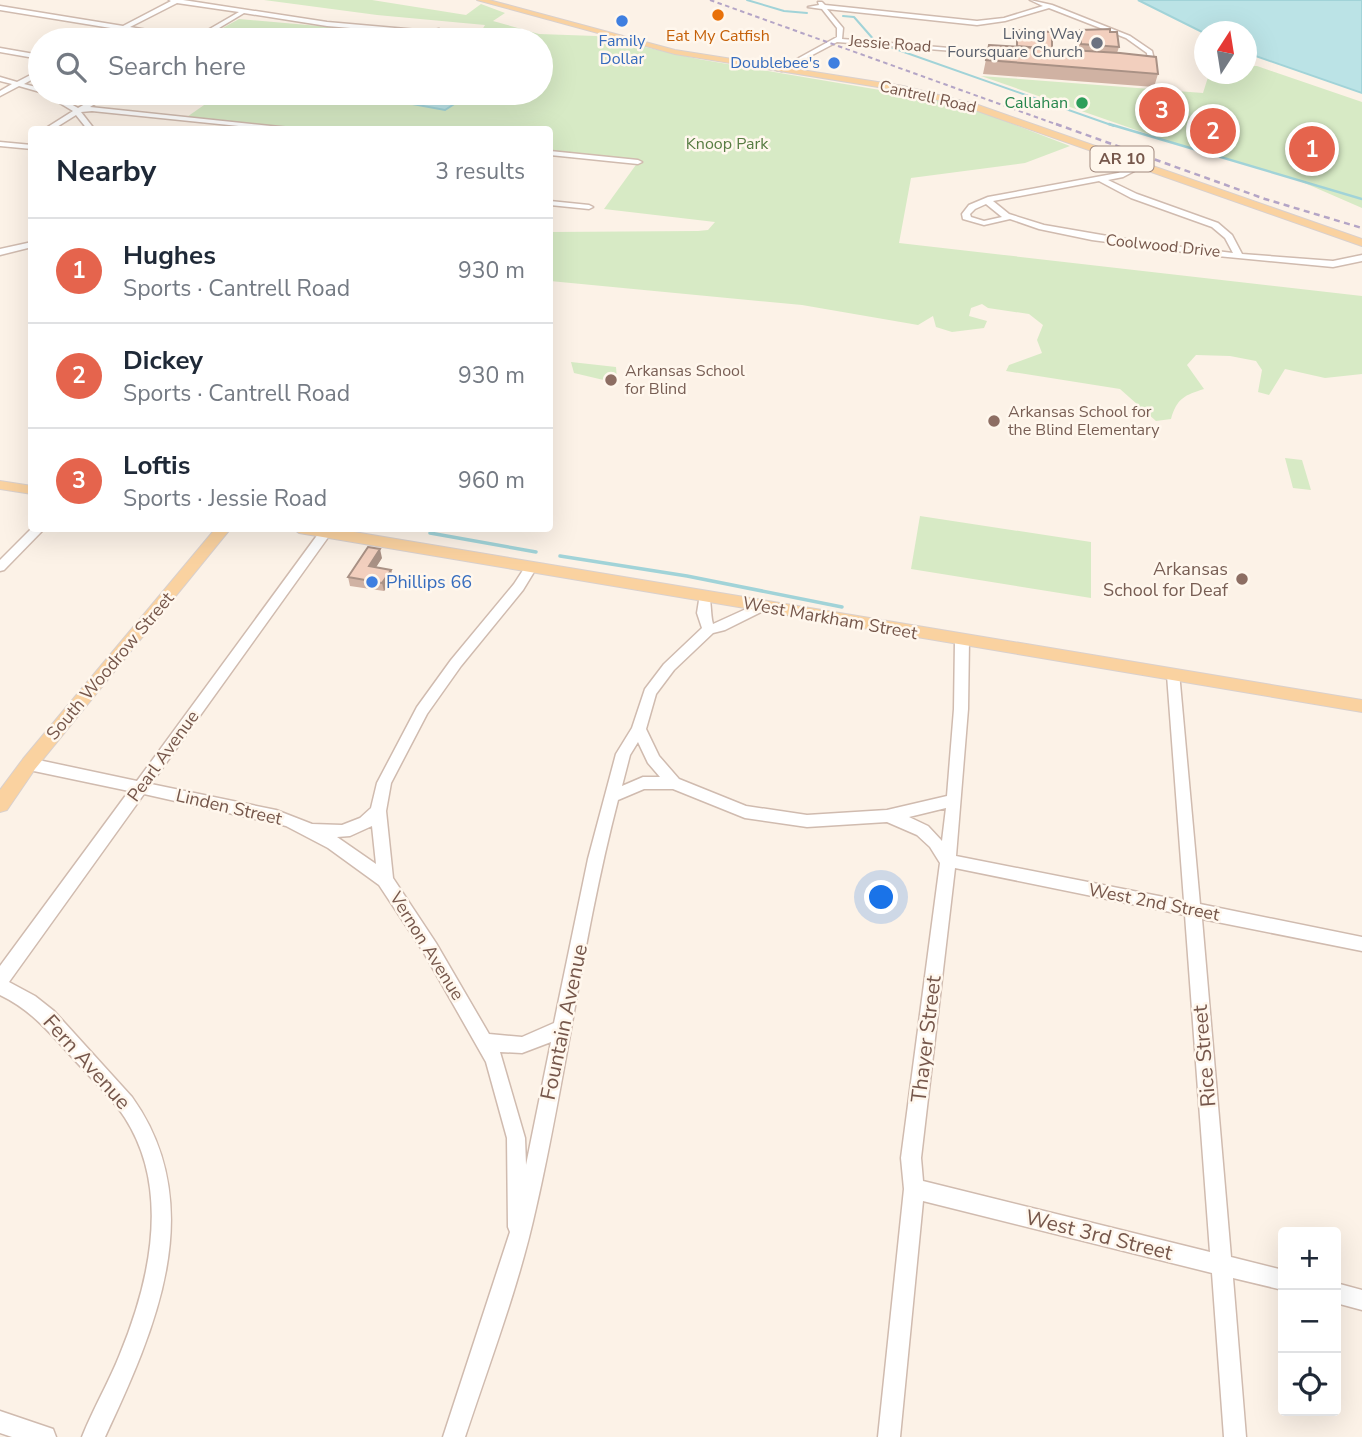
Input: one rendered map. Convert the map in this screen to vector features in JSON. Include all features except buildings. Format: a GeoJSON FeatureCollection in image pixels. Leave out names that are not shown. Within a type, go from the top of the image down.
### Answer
{"type":"FeatureCollection","features":[{"type":"Feature","properties":{"kind":"main road","name":"Cantrell Road"},"geometry":{"type":"LineString","coordinates":[[481,0],[653,47],[940,97],[990,111],[1362,243]]}},
{"type":"Feature","properties":{"kind":"main road"},"geometry":{"type":"LineString","coordinates":[[0,485],[28,489]]}},
{"type":"Feature","properties":{"kind":"main road","name":"South Woodrow Street"},"geometry":{"type":"LineString","coordinates":[[2,799],[221,532]]}},
{"type":"Feature","properties":{"kind":"main road","name":"West Markham Street"},"geometry":{"type":"LineString","coordinates":[[321,532],[1362,706]]}},
{"type":"Feature","properties":{"kind":"street"},"geometry":{"type":"LineString","coordinates":[[124,28],[174,0],[241,13],[376,28]]}},
{"type":"Feature","properties":{"kind":"street"},"geometry":{"type":"LineString","coordinates":[[804,0],[819,16]]}},
{"type":"Feature","properties":{"kind":"street"},"geometry":{"type":"LineString","coordinates":[[780,69],[831,36],[840,38],[841,30],[818,0]]}},
{"type":"Feature","properties":{"kind":"street"},"geometry":{"type":"LineString","coordinates":[[1033,0],[1135,40],[1149,50],[1152,64],[1135,63]]}},
{"type":"Feature","properties":{"kind":"street"},"geometry":{"type":"LineString","coordinates":[[811,7],[863,8],[912,19],[977,23],[1014,19],[1050,6]]}},
{"type":"Feature","properties":{"kind":"street"},"geometry":{"type":"LineString","coordinates":[[0,8],[116,28]]}},
{"type":"Feature","properties":{"kind":"street"},"geometry":{"type":"LineString","coordinates":[[215,28],[241,13]]}},
{"type":"Feature","properties":{"kind":"street","name":"Jessie Road"},"geometry":{"type":"LineString","coordinates":[[831,36],[1010,53]]}},
{"type":"Feature","properties":{"kind":"street"},"geometry":{"type":"LineString","coordinates":[[0,50],[28,55]]}},
{"type":"Feature","properties":{"kind":"street"},"geometry":{"type":"LineString","coordinates":[[0,94],[28,78]]}},
{"type":"Feature","properties":{"kind":"street"},"geometry":{"type":"LineString","coordinates":[[0,79],[28,86]]}},
{"type":"Feature","properties":{"kind":"street"},"geometry":{"type":"LineString","coordinates":[[69,105],[78,110],[89,126]]}},
{"type":"Feature","properties":{"kind":"street"},"geometry":{"type":"LineString","coordinates":[[52,126],[87,105]]}},
{"type":"Feature","properties":{"kind":"street"},"geometry":{"type":"LineString","coordinates":[[78,110],[92,108],[263,126]]}},
{"type":"Feature","properties":{"kind":"street"},"geometry":{"type":"LineString","coordinates":[[22,146],[28,141]]}},
{"type":"Feature","properties":{"kind":"street"},"geometry":{"type":"LineString","coordinates":[[0,144],[28,147]]}},
{"type":"Feature","properties":{"kind":"street"},"geometry":{"type":"LineString","coordinates":[[553,153],[638,162]]}},
{"type":"Feature","properties":{"kind":"street"},"geometry":{"type":"LineString","coordinates":[[1007,218],[992,209],[989,202],[999,197],[1125,174],[1139,165]]}},
{"type":"Feature","properties":{"kind":"street"},"geometry":{"type":"LineString","coordinates":[[1101,178],[1134,196],[1215,225],[1228,237],[1238,254]]}},
{"type":"Feature","properties":{"kind":"street"},"geometry":{"type":"LineString","coordinates":[[553,202],[589,207]]}},
{"type":"Feature","properties":{"kind":"street","name":"Coolwood Drive"},"geometry":{"type":"LineString","coordinates":[[989,202],[969,208],[967,219],[984,223],[1007,218],[1081,237],[1333,264],[1362,258]]}},
{"type":"Feature","properties":{"kind":"street"},"geometry":{"type":"LineString","coordinates":[[0,253],[28,245]]}},
{"type":"Feature","properties":{"kind":"street"},"geometry":{"type":"LineString","coordinates":[[0,567],[35,532]]}},
{"type":"Feature","properties":{"kind":"street","name":"Pearl Avenue"},"geometry":{"type":"LineString","coordinates":[[0,980],[326,533]]}},
{"type":"Feature","properties":{"kind":"street","name":"Vernon Avenue"},"geometry":{"type":"LineString","coordinates":[[519,1237],[516,1208],[516,1138],[494,1059],[430,948],[385,880],[378,811],[384,783],[422,710],[531,568]]}},
{"type":"Feature","properties":{"kind":"street"},"geometry":{"type":"LineString","coordinates":[[704,597],[703,612],[709,629]]}},
{"type":"Feature","properties":{"kind":"street","name":"Fountain Avenue"},"geometry":{"type":"LineString","coordinates":[[454,1437],[519,1237],[533,1179],[561,1029],[623,754],[639,729],[654,687],[669,667],[709,629],[720,627],[761,607]]}},
{"type":"Feature","properties":{"kind":"street","name":"Thayer Street"},"geometry":{"type":"LineString","coordinates":[[889,1437],[914,1189],[911,1158],[953,802],[959,735],[962,640]]}},
{"type":"Feature","properties":{"kind":"street","name":"Rice Street"},"geometry":{"type":"LineString","coordinates":[[1174,675],[1235,1437]]}},
{"type":"Feature","properties":{"kind":"street"},"geometry":{"type":"LineString","coordinates":[[639,729],[653,758],[674,783]]}},
{"type":"Feature","properties":{"kind":"street","name":"Linden Street"},"geometry":{"type":"LineString","coordinates":[[29,764],[240,807],[330,832],[345,831],[363,824],[378,811]]}},
{"type":"Feature","properties":{"kind":"street"},"geometry":{"type":"LineString","coordinates":[[613,796],[643,783],[674,783],[718,803],[768,817],[807,821],[887,816],[953,802]]}},
{"type":"Feature","properties":{"kind":"street"},"geometry":{"type":"LineString","coordinates":[[887,816],[922,829],[941,849],[946,860]]}},
{"type":"Feature","properties":{"kind":"street","name":"Linden Street"},"geometry":{"type":"LineString","coordinates":[[306,826],[343,848],[385,880]]}},
{"type":"Feature","properties":{"kind":"street","name":"West 2nd Street"},"geometry":{"type":"LineString","coordinates":[[946,860],[1362,944]]}},
{"type":"Feature","properties":{"kind":"street","name":"Fern Avenue"},"geometry":{"type":"LineString","coordinates":[[0,986],[31,1002],[48,1017],[116,1091],[137,1119],[160,1175],[163,1223],[151,1298],[135,1349],[93,1437]]}},
{"type":"Feature","properties":{"kind":"street"},"geometry":{"type":"LineString","coordinates":[[486,1042],[522,1045],[561,1029]]}},
{"type":"Feature","properties":{"kind":"street","name":"West 3rd Street"},"geometry":{"type":"LineString","coordinates":[[914,1189],[1278,1279]]}},
{"type":"Feature","properties":{"kind":"street"},"geometry":{"type":"LineString","coordinates":[[1341,1294],[1362,1300]]}},
{"type":"Feature","properties":{"kind":"street"},"geometry":{"type":"LineString","coordinates":[[0,1422],[45,1437]]}},
{"type":"Feature","properties":{"kind":"green space"},"geometry":{"type":"Polygon","coordinates":[[[264,0],[372,0],[466,15],[481,4],[505,13],[493,21],[518,28],[483,28],[485,25],[377,15],[264,0]]]}},
{"type":"Feature","properties":{"kind":"green space"},"geometry":{"type":"Polygon","coordinates":[[[239,19],[341,28],[223,28],[239,19]]]}},
{"type":"Feature","properties":{"kind":"green space","name":"Knoop Park"},"geometry":{"type":"Polygon","coordinates":[[[553,34],[596,36],[698,59],[939,100],[984,113],[1070,146],[1025,163],[911,178],[899,243],[1362,296],[1362,374],[1325,378],[1285,369],[1269,395],[1258,392],[1262,370],[1256,361],[1230,356],[1196,355],[1187,365],[1204,389],[1183,398],[1176,406],[1171,419],[1156,421],[1120,389],[1006,371],[1009,365],[1042,353],[1037,340],[1043,325],[1029,314],[988,308],[982,304],[971,308],[969,316],[987,321],[984,328],[952,332],[936,327],[933,316],[918,325],[802,305],[553,281],[553,232],[698,231],[708,230],[715,222],[604,209],[638,162],[553,153],[553,126],[256,126],[184,119],[204,105],[553,105],[553,34]]]}},
{"type":"Feature","properties":{"kind":"green space"},"geometry":{"type":"Polygon","coordinates":[[[1257,66],[1362,102],[1362,208],[1300,181],[1165,140],[981,76],[1203,93],[1206,84],[1257,84],[1257,66]]]}},
{"type":"Feature","properties":{"kind":"green space"},"geometry":{"type":"Polygon","coordinates":[[[571,362],[616,367],[617,379],[612,382],[574,373],[571,362]]]}},
{"type":"Feature","properties":{"kind":"green space"},"geometry":{"type":"Polygon","coordinates":[[[1285,458],[1302,460],[1311,490],[1293,488],[1285,458]]]}},
{"type":"Feature","properties":{"kind":"green space"},"geometry":{"type":"Polygon","coordinates":[[[920,516],[1091,542],[1091,598],[911,569],[920,516]]]}},
{"type":"Feature","properties":{"kind":"water"},"geometry":{"type":"Polygon","coordinates":[[[1138,0],[1362,0],[1362,93],[1257,56],[1257,21],[1194,21],[1194,28],[1138,0]]]}},
{"type":"Feature","properties":{"kind":"water"},"geometry":{"type":"Polygon","coordinates":[[[418,105],[453,105],[445,110],[418,105]]]}},
{"type":"Feature","properties":{"kind":"waterway"},"geometry":{"type":"LineString","coordinates":[[747,0],[784,11],[807,13]]}},
{"type":"Feature","properties":{"kind":"waterway"},"geometry":{"type":"LineString","coordinates":[[843,16],[854,17],[875,41]]}},
{"type":"Feature","properties":{"kind":"waterway"},"geometry":{"type":"LineString","coordinates":[[884,45],[1114,126]]}},
{"type":"Feature","properties":{"kind":"waterway"},"geometry":{"type":"LineString","coordinates":[[1109,124],[1362,199]]}},
{"type":"Feature","properties":{"kind":"waterway"},"geometry":{"type":"LineString","coordinates":[[430,533],[536,552]]}},
{"type":"Feature","properties":{"kind":"waterway"},"geometry":{"type":"LineString","coordinates":[[560,556],[687,576],[842,607]]}},
{"type":"Feature","properties":{"kind":"railway"},"geometry":{"type":"LineString","coordinates":[[710,0],[1061,126]]}},
{"type":"Feature","properties":{"kind":"railway"},"geometry":{"type":"LineString","coordinates":[[1056,124],[1265,199],[1362,228]]}},
{"type":"Feature","properties":{"kind":"place","name":"Eat My Catfish"},"geometry":{"type":"Point","coordinates":[718,15]}},
{"type":"Feature","properties":{"kind":"place","name":"Family Dollar"},"geometry":{"type":"Point","coordinates":[622,21]}},
{"type":"Feature","properties":{"kind":"place","name":"Living Way Foursquare Church"},"geometry":{"type":"Point","coordinates":[1097,43]}},
{"type":"Feature","properties":{"kind":"place","name":"Doublebee's"},"geometry":{"type":"Point","coordinates":[834,63]}},
{"type":"Feature","properties":{"kind":"place","name":"Callahan"},"geometry":{"type":"Point","coordinates":[1082,103]}},
{"type":"Feature","properties":{"kind":"place","name":"Loftis"},"geometry":{"type":"Point","coordinates":[1162,110]}},
{"type":"Feature","properties":{"kind":"place","name":"Dickey"},"geometry":{"type":"Point","coordinates":[1213,131]}},
{"type":"Feature","properties":{"kind":"place","name":"Hughes"},"geometry":{"type":"Point","coordinates":[1312,149]}},
{"type":"Feature","properties":{"kind":"place","name":"Arkansas School for Blind"},"geometry":{"type":"Point","coordinates":[611,380]}},
{"type":"Feature","properties":{"kind":"place","name":"Arkansas School for the Blind Elementary"},"geometry":{"type":"Point","coordinates":[994,421]}},
{"type":"Feature","properties":{"kind":"place","name":"Arkansas School for Deaf"},"geometry":{"type":"Point","coordinates":[1242,579]}},
{"type":"Feature","properties":{"kind":"place","name":"Phillips 66"},"geometry":{"type":"Point","coordinates":[372,582]}}]}
